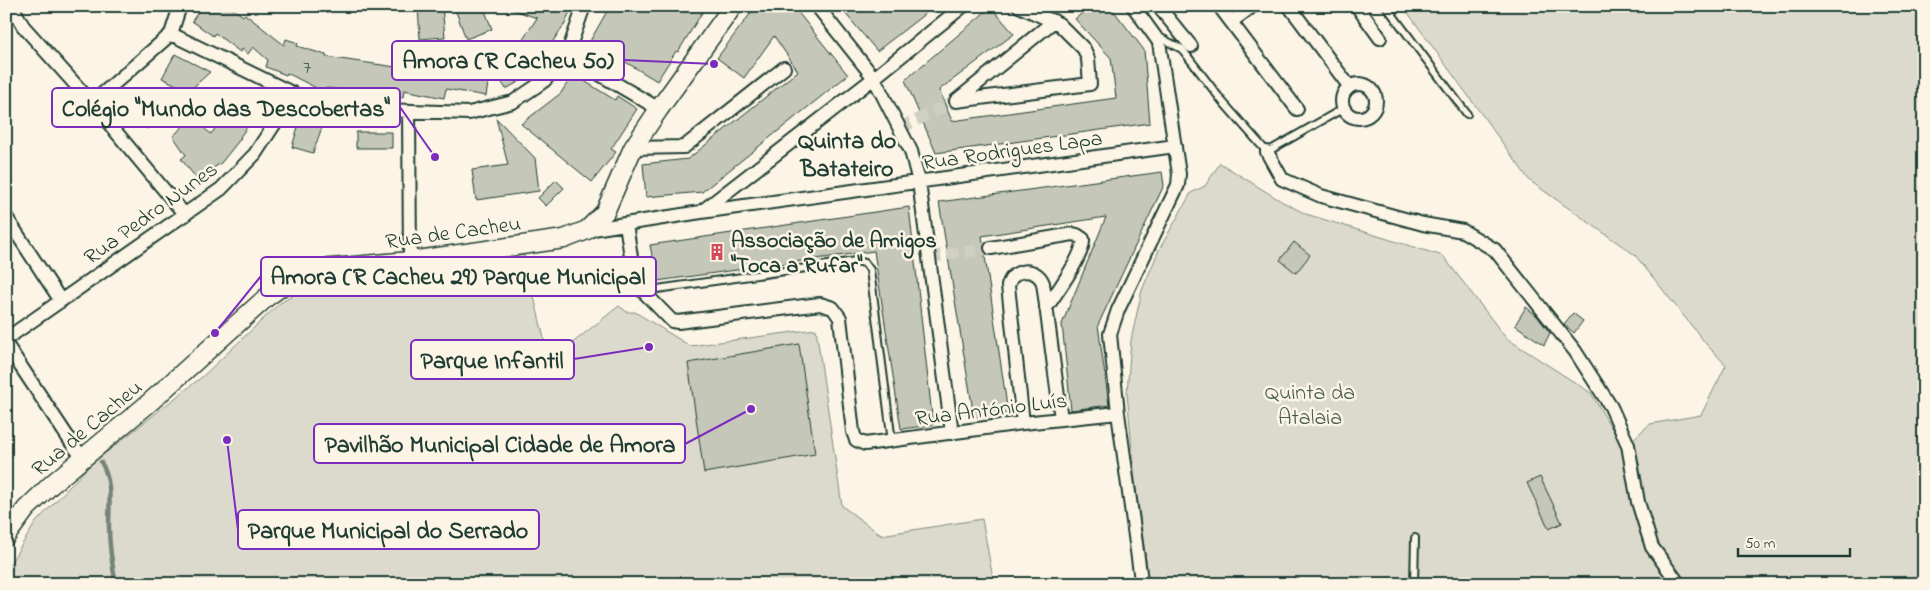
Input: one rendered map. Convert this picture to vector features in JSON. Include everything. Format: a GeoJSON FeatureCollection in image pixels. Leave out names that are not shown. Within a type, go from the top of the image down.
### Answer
{"type":"FeatureCollection","features":[{"type":"Feature","properties":{"kind":"main road","name":"Rua de Cacheu"},"geometry":{"type":"LineString","coordinates":[[6,536],[26,509],[52,484],[222,340],[267,297],[292,279],[320,269],[410,261],[564,239],[587,230],[605,212],[633,148],[733,6]]}},
{"type":"Feature","properties":{"kind":"street"},"geometry":{"type":"LineString","coordinates":[[12,6],[22,26],[92,103],[185,214]]}},
{"type":"Feature","properties":{"kind":"street"},"geometry":{"type":"LineString","coordinates":[[92,103],[171,34],[180,6]]}},
{"type":"Feature","properties":{"kind":"street"},"geometry":{"type":"LineString","coordinates":[[171,34],[294,94],[327,106],[409,112],[469,113],[513,102],[544,81],[567,55],[584,6]]}},
{"type":"Feature","properties":{"kind":"street"},"geometry":{"type":"LineString","coordinates":[[817,6],[874,78],[911,151],[919,182],[952,433]]}},
{"type":"Feature","properties":{"kind":"street"},"geometry":{"type":"LineString","coordinates":[[701,212],[874,78],[963,6]]}},
{"type":"Feature","properties":{"kind":"street"},"geometry":{"type":"LineString","coordinates":[[1019,6],[1054,21],[1064,27],[1084,49],[1088,59],[1090,84],[956,100],[1054,21]]}},
{"type":"Feature","properties":{"kind":"street"},"geometry":{"type":"LineString","coordinates":[[1133,6],[1159,42],[1179,174],[1178,185],[1118,310],[1110,334],[1118,413],[1141,580]]}},
{"type":"Feature","properties":{"kind":"street"},"geometry":{"type":"LineString","coordinates":[[1158,6],[1191,46]]}},
{"type":"Feature","properties":{"kind":"street"},"geometry":{"type":"LineString","coordinates":[[1219,6],[1297,109]]}},
{"type":"Feature","properties":{"kind":"street"},"geometry":{"type":"LineString","coordinates":[[1289,6],[1349,86]]}},
{"type":"Feature","properties":{"kind":"street"},"geometry":{"type":"LineString","coordinates":[[1357,6],[1380,38]]}},
{"type":"Feature","properties":{"kind":"street"},"geometry":{"type":"LineString","coordinates":[[1232,22],[1250,8]]}},
{"type":"Feature","properties":{"kind":"street"},"geometry":{"type":"LineString","coordinates":[[567,55],[659,109]]}},
{"type":"Feature","properties":{"kind":"street"},"geometry":{"type":"LineString","coordinates":[[633,148],[684,147],[784,68]]}},
{"type":"Feature","properties":{"kind":"street"},"geometry":{"type":"LineString","coordinates":[[1361,83],[1372,88],[1377,99],[1376,105],[1369,115],[1358,118],[1347,113],[1342,99],[1349,86],[1361,83]]}},
{"type":"Feature","properties":{"kind":"street","name":"Rua Pedro Nunes"},"geometry":{"type":"LineString","coordinates":[[6,339],[221,189],[254,154],[294,94]]}},
{"type":"Feature","properties":{"kind":"street"},"geometry":{"type":"LineString","coordinates":[[409,112],[410,261]]}},
{"type":"Feature","properties":{"kind":"street","name":"Rua Rodrigues Lapa"},"geometry":{"type":"LineString","coordinates":[[587,230],[701,212],[1175,146]]}},
{"type":"Feature","properties":{"kind":"street"},"geometry":{"type":"LineString","coordinates":[[1267,152],[1282,179],[1321,196],[1423,224],[1463,231],[1495,250],[1575,351],[1611,406],[1628,445],[1638,502],[1652,547],[1679,584]]}},
{"type":"Feature","properties":{"kind":"street"},"geometry":{"type":"LineString","coordinates":[[6,216],[61,301]]}},
{"type":"Feature","properties":{"kind":"street"},"geometry":{"type":"LineString","coordinates":[[626,224],[634,279],[643,291]]}},
{"type":"Feature","properties":{"kind":"street"},"geometry":{"type":"LineString","coordinates":[[991,248],[1073,234],[1077,234],[1083,239],[1083,246],[1073,266],[1046,308]]}},
{"type":"Feature","properties":{"kind":"street"},"geometry":{"type":"LineString","coordinates":[[1023,423],[1008,290],[1009,281],[1012,276],[1027,271],[1039,276],[1043,283],[1061,419]]}},
{"type":"Feature","properties":{"kind":"street","name":"Rua António Luís"},"geometry":{"type":"LineString","coordinates":[[643,291],[670,319],[678,322],[820,304],[833,308],[840,318],[853,432],[856,440],[870,445],[1023,423],[1118,413]]}},
{"type":"Feature","properties":{"kind":"street"},"geometry":{"type":"LineString","coordinates":[[6,344],[75,448],[84,458]]}},
{"type":"Feature","properties":{"kind":"lane"},"geometry":{"type":"LineString","coordinates":[[1386,6],[1467,114]]}},
{"type":"Feature","properties":{"kind":"lane"},"geometry":{"type":"LineString","coordinates":[[1156,36],[1182,49],[1222,101],[1267,152],[1344,108]]}},
{"type":"Feature","properties":{"kind":"lane"},"geometry":{"type":"LineString","coordinates":[[643,291],[856,261],[864,263],[870,270],[892,442]]}},
{"type":"Feature","properties":{"kind":"lane"},"geometry":{"type":"LineString","coordinates":[[1414,584],[1415,538]]}},
{"type":"Feature","properties":{"kind":"green space","name":"Quinta da Atalaia"},"geometry":{"type":"Polygon","coordinates":[[[1403,6],[1924,6],[1924,584],[1134,584],[1147,568],[1135,482],[1127,393],[1131,340],[1142,290],[1159,250],[1191,193],[1205,186],[1220,163],[1281,201],[1306,214],[1443,256],[1506,338],[1591,393],[1623,448],[1650,424],[1701,415],[1726,365],[1707,345],[1635,255],[1530,181],[1403,6]]]}},
{"type":"Feature","properties":{"kind":"green space"},"geometry":{"type":"Polygon","coordinates":[[[524,255],[547,351],[556,356],[619,306],[627,312],[635,312],[690,346],[816,329],[842,506],[881,535],[982,519],[994,584],[6,584],[6,570],[36,522],[89,466],[203,376],[280,303],[312,285],[419,274],[524,255]]]}},
{"type":"Feature","properties":{"kind":"building"},"geometry":{"type":"Polygon","coordinates":[[[202,6],[229,6],[243,16],[245,14],[284,45],[286,39],[298,43],[297,46],[326,55],[326,57],[396,67],[397,62],[421,66],[422,64],[461,71],[462,65],[477,67],[475,62],[479,50],[502,57],[512,51],[527,77],[506,89],[491,65],[486,96],[446,89],[444,98],[404,90],[403,97],[326,88],[324,92],[287,73],[286,75],[266,67],[268,60],[253,47],[248,54],[242,49],[240,52],[215,33],[213,36],[192,21],[202,6]]]}},
{"type":"Feature","properties":{"kind":"building"},"geometry":{"type":"Polygon","coordinates":[[[418,6],[442,6],[445,37],[420,39],[418,6]]]}},
{"type":"Feature","properties":{"kind":"building"},"geometry":{"type":"Polygon","coordinates":[[[454,6],[483,6],[492,29],[466,39],[454,6]]]}},
{"type":"Feature","properties":{"kind":"building"},"geometry":{"type":"Polygon","coordinates":[[[509,6],[572,6],[564,26],[542,58],[520,44],[537,18],[508,8],[509,6]]]}},
{"type":"Feature","properties":{"kind":"building"},"geometry":{"type":"Polygon","coordinates":[[[610,6],[706,6],[678,52],[676,51],[657,81],[619,58],[617,62],[601,52],[598,57],[585,50],[610,6]]]}},
{"type":"Feature","properties":{"kind":"building"},"geometry":{"type":"Polygon","coordinates":[[[756,6],[793,6],[848,75],[702,192],[646,197],[643,164],[688,159],[798,71],[774,36],[744,78],[717,58],[756,6]]]}},
{"type":"Feature","properties":{"kind":"building"},"geometry":{"type":"Polygon","coordinates":[[[839,6],[935,6],[877,51],[839,6]]]}},
{"type":"Feature","properties":{"kind":"building"},"geometry":{"type":"Polygon","coordinates":[[[1091,6],[1110,6],[1144,50],[1150,123],[936,153],[905,80],[991,7],[1014,34],[939,90],[952,121],[1116,98],[1111,58],[1075,19],[1091,6]]]}},
{"type":"Feature","properties":{"kind":"building"},"geometry":{"type":"Polygon","coordinates":[[[175,54],[210,72],[189,91],[162,78],[175,54]]]}},
{"type":"Feature","properties":{"kind":"building"},"geometry":{"type":"Polygon","coordinates":[[[573,74],[615,100],[617,96],[637,109],[611,149],[616,152],[592,182],[521,124],[561,93],[573,74]]]}},
{"type":"Feature","properties":{"kind":"building"},"geometry":{"type":"Polygon","coordinates":[[[145,92],[164,114],[147,129],[126,108],[145,92]]]}},
{"type":"Feature","properties":{"kind":"building"},"geometry":{"type":"Polygon","coordinates":[[[233,92],[259,110],[241,138],[221,163],[197,179],[181,159],[186,155],[173,136],[192,118],[211,134],[229,110],[223,106],[233,92]]]}},
{"type":"Feature","properties":{"kind":"building"},"geometry":{"type":"Polygon","coordinates":[[[496,118],[535,158],[539,191],[476,200],[472,170],[508,165],[496,118]]]}},
{"type":"Feature","properties":{"kind":"building"},"geometry":{"type":"Polygon","coordinates":[[[300,120],[322,127],[313,153],[292,147],[300,120]]]}},
{"type":"Feature","properties":{"kind":"building"},"geometry":{"type":"Polygon","coordinates":[[[356,132],[392,132],[392,148],[356,148],[356,132]]]}},
{"type":"Feature","properties":{"kind":"building"},"geometry":{"type":"Polygon","coordinates":[[[1162,172],[1164,185],[1098,325],[1109,405],[1071,410],[1062,324],[1106,217],[982,236],[1008,413],[974,417],[939,202],[1162,172]]]}},
{"type":"Feature","properties":{"kind":"building"},"geometry":{"type":"Polygon","coordinates":[[[556,180],[564,188],[546,206],[538,198],[556,180]]]}},
{"type":"Feature","properties":{"kind":"building"},"geometry":{"type":"Polygon","coordinates":[[[909,207],[933,425],[901,429],[874,251],[657,281],[650,245],[909,207]]]}},
{"type":"Feature","properties":{"kind":"building"},"geometry":{"type":"Polygon","coordinates":[[[1294,242],[1310,255],[1296,273],[1280,260],[1294,242]]]}},
{"type":"Feature","properties":{"kind":"building"},"geometry":{"type":"Polygon","coordinates":[[[1526,307],[1537,316],[1550,333],[1544,345],[1515,325],[1526,307]]]}},
{"type":"Feature","properties":{"kind":"building"},"geometry":{"type":"Polygon","coordinates":[[[1573,313],[1583,321],[1574,333],[1564,324],[1573,313]]]}},
{"type":"Feature","properties":{"kind":"building"},"geometry":{"type":"Polygon","coordinates":[[[799,344],[815,454],[704,473],[688,363],[799,344]]]}},
{"type":"Feature","properties":{"kind":"building"},"geometry":{"type":"Polygon","coordinates":[[[1540,477],[1562,523],[1549,529],[1527,483],[1540,477]]]}},
{"type":"Feature","properties":{"kind":"waterway"},"geometry":{"type":"LineString","coordinates":[[101,462],[109,485],[109,526],[116,584]]}},
{"type":"Feature","properties":{"kind":"tunnel"},"geometry":{"type":"LineString","coordinates":[[900,128],[956,101]]}},
{"type":"Feature","properties":{"kind":"tunnel"},"geometry":{"type":"LineString","coordinates":[[929,257],[991,248]]}},
{"type":"Feature","properties":{"kind":"place","name":"Amora (R Cacheu 50)"},"geometry":{"type":"Point","coordinates":[714,64]}},
{"type":"Feature","properties":{"kind":"place","name":"Colégio \"Mundo das Descobertas\""},"geometry":{"type":"Point","coordinates":[435,157]}},
{"type":"Feature","properties":{"kind":"place","name":"Associação de Amigos \"Toca a Rufar\""},"geometry":{"type":"Point","coordinates":[717,252]}},
{"type":"Feature","properties":{"kind":"place","name":"Amora (R Cacheu 29) Parque Municipal"},"geometry":{"type":"Point","coordinates":[215,333]}},
{"type":"Feature","properties":{"kind":"place","name":"Parque Infantil"},"geometry":{"type":"Point","coordinates":[649,347]}},
{"type":"Feature","properties":{"kind":"place","name":"Pavilhão Municipal Cidade de Amora"},"geometry":{"type":"Point","coordinates":[751,409]}},
{"type":"Feature","properties":{"kind":"place","name":"Parque Municipal do Serrado"},"geometry":{"type":"Point","coordinates":[227,440]}},
{"type":"Feature","properties":{"kind":"district","name":"Quinta do Batateiro"},"geometry":{"type":"Point","coordinates":[847,154]}}]}
